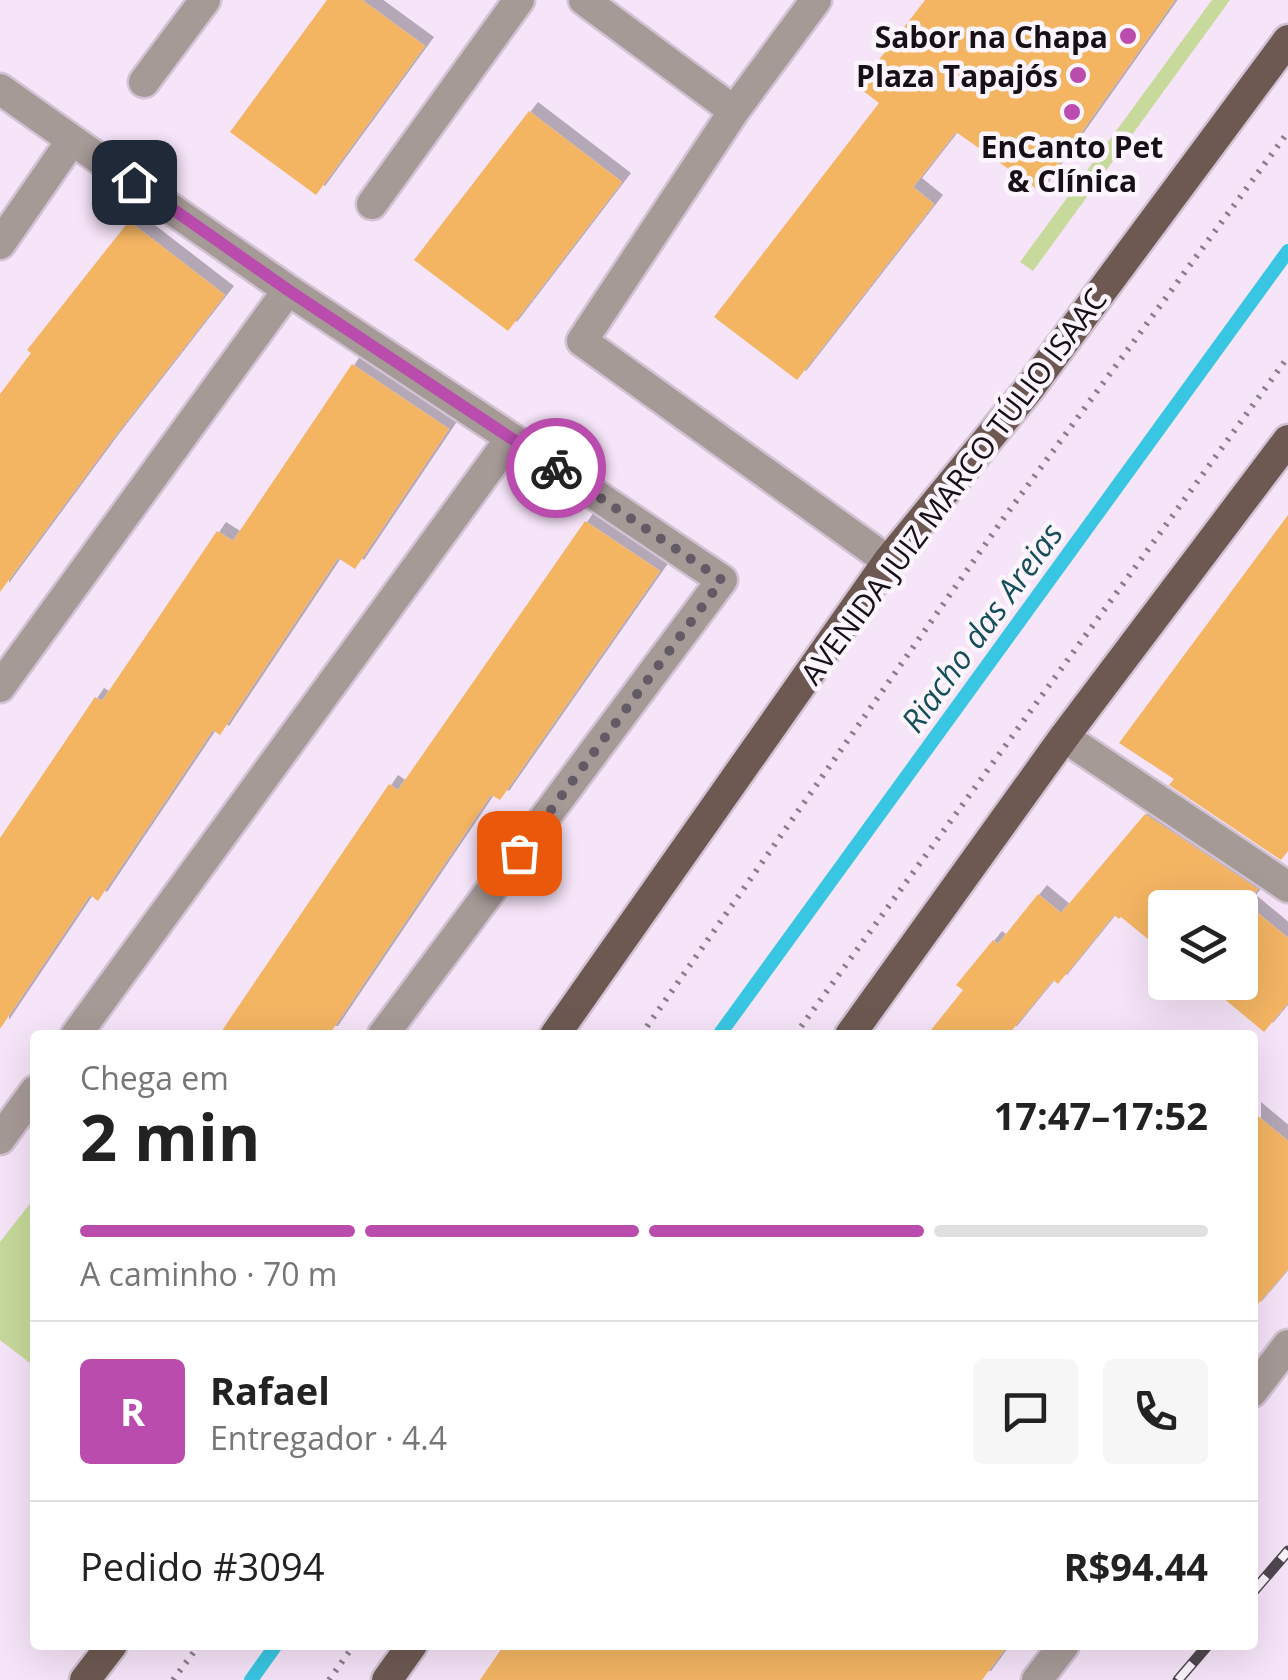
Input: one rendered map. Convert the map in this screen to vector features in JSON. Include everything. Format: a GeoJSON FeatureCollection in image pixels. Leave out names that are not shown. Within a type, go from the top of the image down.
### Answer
{"type":"FeatureCollection","features":[{"type":"Feature","properties":{"kind":"main road","name":"AVENIDA JUIZ MARCO TÚLIO ISAAC"},"geometry":{"type":"LineString","coordinates":[[559,1030],[888,561],[1030,390],[1288,40]]}},
{"type":"Feature","properties":{"kind":"main road"},"geometry":{"type":"LineString","coordinates":[[854,1030],[1064,737],[1288,440]]}},
{"type":"Feature","properties":{"kind":"main road"},"geometry":{"type":"LineString","coordinates":[[85,1680],[108,1650]]}},
{"type":"Feature","properties":{"kind":"main road"},"geometry":{"type":"LineString","coordinates":[[387,1680],[408,1650]]}},
{"type":"Feature","properties":{"kind":"street"},"geometry":{"type":"LineString","coordinates":[[144,82],[205,0]]}},
{"type":"Feature","properties":{"kind":"street"},"geometry":{"type":"LineString","coordinates":[[372,204],[519,0]]}},
{"type":"Feature","properties":{"kind":"street"},"geometry":{"type":"LineString","coordinates":[[584,0],[734,111]]}},
{"type":"Feature","properties":{"kind":"street"},"geometry":{"type":"LineString","coordinates":[[816,0],[734,111],[582,341],[888,561]]}},
{"type":"Feature","properties":{"kind":"street"},"geometry":{"type":"LineString","coordinates":[[0,88],[288,290],[722,580],[387,1030]]}},
{"type":"Feature","properties":{"kind":"street"},"geometry":{"type":"LineString","coordinates":[[0,244],[72,140]]}},
{"type":"Feature","properties":{"kind":"street"},"geometry":{"type":"LineString","coordinates":[[0,687],[288,290]]}},
{"type":"Feature","properties":{"kind":"street"},"geometry":{"type":"LineString","coordinates":[[80,1030],[512,438]]}},
{"type":"Feature","properties":{"kind":"street"},"geometry":{"type":"LineString","coordinates":[[1064,737],[1288,887]]}},
{"type":"Feature","properties":{"kind":"street"},"geometry":{"type":"LineString","coordinates":[[0,1139],[30,1098]]}},
{"type":"Feature","properties":{"kind":"street"},"geometry":{"type":"LineString","coordinates":[[1258,1384],[1288,1345]]}},
{"type":"Feature","properties":{"kind":"street"},"geometry":{"type":"LineString","coordinates":[[1038,1680],[1060,1650]]}},
{"type":"Feature","properties":{"kind":"path"},"geometry":{"type":"LineString","coordinates":[[646,1030],[1004,519],[1288,132]]}},
{"type":"Feature","properties":{"kind":"path"},"geometry":{"type":"LineString","coordinates":[[799,1030],[1288,357]]}},
{"type":"Feature","properties":{"kind":"path"},"geometry":{"type":"LineString","coordinates":[[174,1680],[195,1650]]}},
{"type":"Feature","properties":{"kind":"path"},"geometry":{"type":"LineString","coordinates":[[329,1680],[350,1650]]}},
{"type":"Feature","properties":{"kind":"green space"},"geometry":{"type":"Polygon","coordinates":[[[1212,0],[1230,0],[1033,271],[1020,262],[1212,0]]]}},
{"type":"Feature","properties":{"kind":"green space"},"geometry":{"type":"Polygon","coordinates":[[[30,1203],[30,1363],[0,1340],[0,1242],[30,1203]]]}},
{"type":"Feature","properties":{"kind":"building"},"geometry":{"type":"Polygon","coordinates":[[[327,0],[362,0],[425,46],[316,195],[230,132],[327,0]]]}},
{"type":"Feature","properties":{"kind":"building"},"geometry":{"type":"Polygon","coordinates":[[[925,0],[1175,0],[1040,191],[956,132],[913,187],[934,204],[797,380],[714,317],[879,103],[858,87],[925,0]]]}},
{"type":"Feature","properties":{"kind":"building"},"geometry":{"type":"Polygon","coordinates":[[[529,111],[622,182],[508,331],[414,260],[529,111]]]}},
{"type":"Feature","properties":{"kind":"building"},"geometry":{"type":"Polygon","coordinates":[[[129,221],[225,295],[0,592],[0,394],[31,353],[27,350],[129,221]]]}},
{"type":"Feature","properties":{"kind":"building"},"geometry":{"type":"Polygon","coordinates":[[[352,364],[449,429],[355,569],[338,558],[220,735],[213,730],[98,901],[90,895],[0,1029],[0,838],[95,697],[102,701],[217,531],[233,541],[352,364]]]}},
{"type":"Feature","properties":{"kind":"building"},"geometry":{"type":"Polygon","coordinates":[[[1288,515],[1288,851],[1281,860],[1169,785],[1174,779],[1119,743],[1288,515]]]}},
{"type":"Feature","properties":{"kind":"building"},"geometry":{"type":"Polygon","coordinates":[[[585,521],[660,571],[500,800],[491,795],[332,1030],[222,1030],[389,784],[398,790],[585,521]]]}},
{"type":"Feature","properties":{"kind":"building"},"geometry":{"type":"Polygon","coordinates":[[[1145,814],[1258,889],[1148,890],[1148,939],[1114,915],[1058,984],[1053,980],[1012,1030],[931,1030],[963,990],[956,985],[993,940],[998,944],[1038,894],[1061,913],[1145,814]]]}},
{"type":"Feature","properties":{"kind":"building"},"geometry":{"type":"Polygon","coordinates":[[[1258,913],[1288,938],[1288,1003],[1264,1032],[1226,1000],[1258,1000],[1258,913]]]}},
{"type":"Feature","properties":{"kind":"building"},"geometry":{"type":"Polygon","coordinates":[[[1258,1116],[1288,1141],[1288,1269],[1258,1304],[1258,1116]]]}},
{"type":"Feature","properties":{"kind":"building"},"geometry":{"type":"Polygon","coordinates":[[[501,1650],[1004,1650],[982,1680],[480,1680],[501,1650]]]}},
{"type":"Feature","properties":{"kind":"waterway","name":"Riacho das Areias"},"geometry":{"type":"LineString","coordinates":[[723,1030],[1288,251]]}},
{"type":"Feature","properties":{"kind":"waterway","name":"Riacho das Areias"},"geometry":{"type":"LineString","coordinates":[[251,1680],[272,1650]]}},
{"type":"Feature","properties":{"kind":"railway"},"geometry":{"type":"LineString","coordinates":[[1258,1586],[1288,1551]]}},
{"type":"Feature","properties":{"kind":"railway"},"geometry":{"type":"LineString","coordinates":[[1178,1680],[1204,1650]]}},
{"type":"Feature","properties":{"kind":"way so far"},"geometry":{"type":"LineString","coordinates":[[519,853],[722,580],[556,468]]}},
{"type":"Feature","properties":{"kind":"place","name":"Sabor na Chapa"},"geometry":{"type":"Point","coordinates":[1128,36]}},
{"type":"Feature","properties":{"kind":"place","name":"Plaza Tapajós"},"geometry":{"type":"Point","coordinates":[1078,75]}},
{"type":"Feature","properties":{"kind":"place","name":"EnCanto Pet & Clínica"},"geometry":{"type":"Point","coordinates":[1072,112]}},
{"type":"Feature","properties":{"kind":"route"},"geometry":{"type":"LineString","coordinates":[[134,182],[288,290],[556,468]]}}]}
